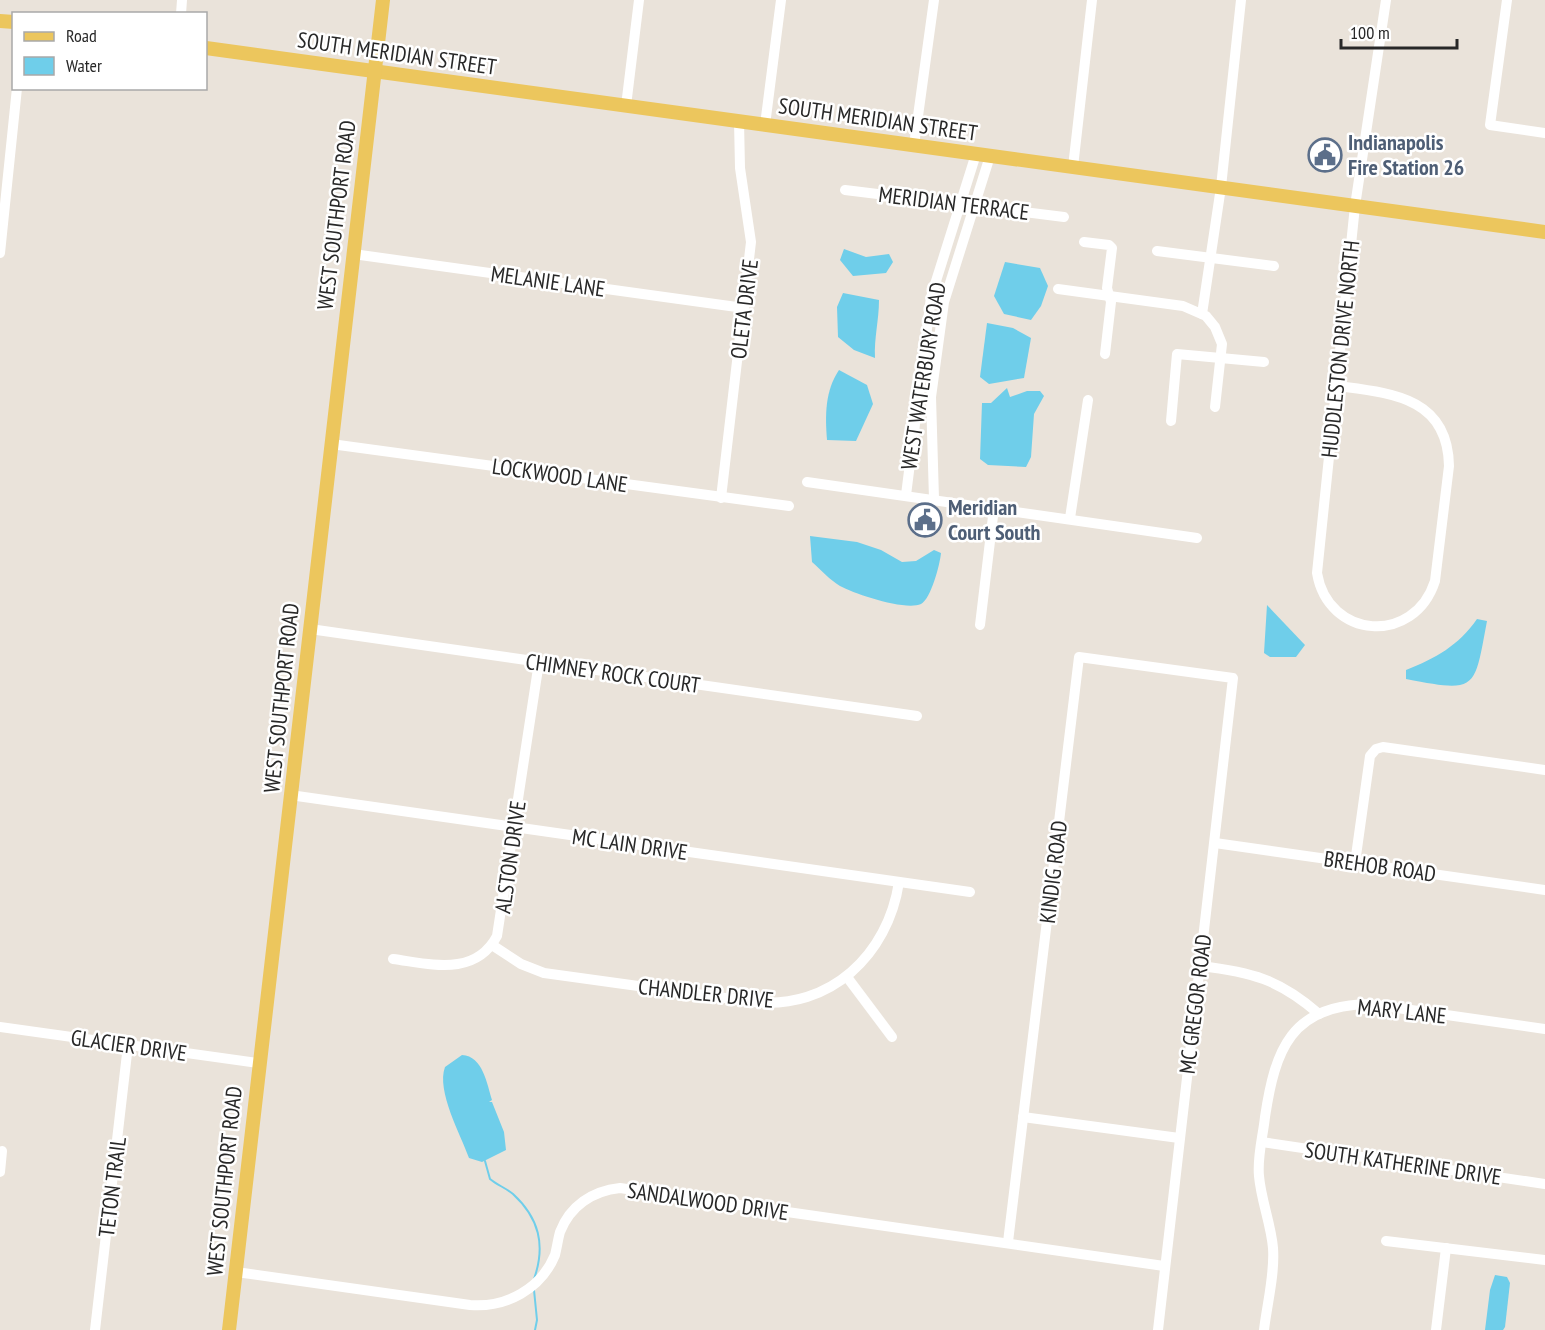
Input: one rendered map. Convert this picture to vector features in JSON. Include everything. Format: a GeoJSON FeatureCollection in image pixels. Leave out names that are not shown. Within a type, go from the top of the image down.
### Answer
{"type":"FeatureCollection","features":[{"type":"Feature","properties":{"kind":"main road","name":"WEST SOUTHPORT ROAD"},"geometry":{"type":"LineString","coordinates":[[229,1330],[258,1063],[383,0]]}},
{"type":"Feature","properties":{"kind":"main road","name":"SOUTH MERIDIAN STREET"},"geometry":{"type":"LineString","coordinates":[[207,48],[1545,232]]}},
{"type":"Feature","properties":{"kind":"street"},"geometry":{"type":"LineString","coordinates":[[626,106],[639,0]]}},
{"type":"Feature","properties":{"kind":"street"},"geometry":{"type":"LineString","coordinates":[[765,125],[781,0]]}},
{"type":"Feature","properties":{"kind":"street"},"geometry":{"type":"LineString","coordinates":[[914,145],[934,0]]}},
{"type":"Feature","properties":{"kind":"street"},"geometry":{"type":"LineString","coordinates":[[1073,167],[1092,0]]}},
{"type":"Feature","properties":{"kind":"street"},"geometry":{"type":"LineString","coordinates":[[1202,314],[1221,187],[1241,0]]}},
{"type":"Feature","properties":{"kind":"street","name":"HUDDLESTON DRIVE NORTH"},"geometry":{"type":"LineString","coordinates":[[1338,386],[1392,393],[1418,404],[1440,428],[1449,459],[1435,581],[1427,601],[1409,618],[1382,627],[1354,622],[1329,603],[1322,591],[1317,573],[1355,206],[1386,0]]}},
{"type":"Feature","properties":{"kind":"street"},"geometry":{"type":"LineString","coordinates":[[1507,0],[1490,125],[1545,133]]}},
{"type":"Feature","properties":{"kind":"street"},"geometry":{"type":"LineString","coordinates":[[0,253],[17,90]]}},
{"type":"Feature","properties":{"kind":"street","name":"OLETA DRIVE"},"geometry":{"type":"LineString","coordinates":[[721,498],[751,231],[740,168],[739,121]]}},
{"type":"Feature","properties":{"kind":"street","name":"WEST WATERBURY ROAD"},"geometry":{"type":"LineString","coordinates":[[906,495],[930,297],[960,204],[983,155]]}},
{"type":"Feature","properties":{"kind":"street","name":"WEST WATERBURY ROAD"},"geometry":{"type":"LineString","coordinates":[[934,500],[932,397],[944,302],[974,206],[983,155]]}},
{"type":"Feature","properties":{"kind":"street","name":"MERIDIAN TERRACE"},"geometry":{"type":"LineString","coordinates":[[845,190],[1064,217]]}},
{"type":"Feature","properties":{"kind":"street"},"geometry":{"type":"LineString","coordinates":[[1084,242],[1111,246],[1105,354]]}},
{"type":"Feature","properties":{"kind":"street"},"geometry":{"type":"LineString","coordinates":[[1157,251],[1274,266]]}},
{"type":"Feature","properties":{"kind":"street","name":"MELANIE LANE"},"geometry":{"type":"LineString","coordinates":[[353,254],[744,308]]}},
{"type":"Feature","properties":{"kind":"street"},"geometry":{"type":"LineString","coordinates":[[1058,289],[1183,306],[1202,314],[1219,334],[1221,358],[1215,407]]}},
{"type":"Feature","properties":{"kind":"street"},"geometry":{"type":"LineString","coordinates":[[1171,421],[1177,354],[1264,362]]}},
{"type":"Feature","properties":{"kind":"street"},"geometry":{"type":"LineString","coordinates":[[1070,518],[1088,400]]}},
{"type":"Feature","properties":{"kind":"street","name":"LOCKWOOD LANE"},"geometry":{"type":"LineString","coordinates":[[331,444],[789,506]]}},
{"type":"Feature","properties":{"kind":"street"},"geometry":{"type":"LineString","coordinates":[[807,483],[1070,518],[1197,538]]}},
{"type":"Feature","properties":{"kind":"street"},"geometry":{"type":"LineString","coordinates":[[980,625],[994,508]]}},
{"type":"Feature","properties":{"kind":"street","name":"CHIMNEY ROCK COURT"},"geometry":{"type":"LineString","coordinates":[[310,629],[917,716]]}},
{"type":"Feature","properties":{"kind":"street","name":"KINDIG ROAD"},"geometry":{"type":"LineString","coordinates":[[1008,1242],[1079,657],[1233,678]]}},
{"type":"Feature","properties":{"kind":"street","name":"ALSTON DRIVE"},"geometry":{"type":"LineString","coordinates":[[393,959],[458,965],[476,960],[492,945],[500,927],[539,662]]}},
{"type":"Feature","properties":{"kind":"street","name":"MC GREGOR ROAD"},"geometry":{"type":"LineString","coordinates":[[1158,1330],[1233,678]]}},
{"type":"Feature","properties":{"kind":"street"},"geometry":{"type":"LineString","coordinates":[[1355,863],[1370,756],[1376,748],[1383,747],[1545,770]]}},
{"type":"Feature","properties":{"kind":"street","name":"MC LAIN DRIVE"},"geometry":{"type":"LineString","coordinates":[[290,795],[970,892]]}},
{"type":"Feature","properties":{"kind":"street","name":"BREHOB ROAD"},"geometry":{"type":"LineString","coordinates":[[1215,843],[1545,890]]}},
{"type":"Feature","properties":{"kind":"street","name":"CHANDLER DRIVE"},"geometry":{"type":"LineString","coordinates":[[492,945],[521,964],[544,973],[754,1002],[782,1003],[803,999],[829,988],[847,977],[866,960],[878,944],[890,921],[899,882]]}},
{"type":"Feature","properties":{"kind":"street"},"geometry":{"type":"LineString","coordinates":[[1200,966],[1245,972],[1273,981],[1295,993],[1319,1014]]}},
{"type":"Feature","properties":{"kind":"street"},"geometry":{"type":"LineString","coordinates":[[847,977],[892,1037]]}},
{"type":"Feature","properties":{"kind":"street","name":"MARY LANE"},"geometry":{"type":"LineString","coordinates":[[1264,1330],[1273,1254],[1259,1177],[1262,1142],[1272,1075],[1279,1054],[1293,1034],[1319,1014],[1350,1004],[1369,1004],[1545,1029]]}},
{"type":"Feature","properties":{"kind":"street","name":"GLACIER DRIVE"},"geometry":{"type":"LineString","coordinates":[[0,1027],[258,1063]]}},
{"type":"Feature","properties":{"kind":"street","name":"TETON TRAIL"},"geometry":{"type":"LineString","coordinates":[[96,1330],[128,1045]]}},
{"type":"Feature","properties":{"kind":"street"},"geometry":{"type":"LineString","coordinates":[[1023,1117],[1179,1138]]}},
{"type":"Feature","properties":{"kind":"street","name":"SOUTH KATHERINE DRIVE"},"geometry":{"type":"LineString","coordinates":[[1262,1142],[1545,1184]]}},
{"type":"Feature","properties":{"kind":"street"},"geometry":{"type":"LineString","coordinates":[[0,1172],[2,1151]]}},
{"type":"Feature","properties":{"kind":"street","name":"SANDALWOOD DRIVE"},"geometry":{"type":"LineString","coordinates":[[236,1272],[470,1305],[498,1304],[518,1296],[540,1278],[555,1254],[564,1223],[577,1206],[595,1194],[620,1188],[1164,1266]]}},
{"type":"Feature","properties":{"kind":"street"},"geometry":{"type":"LineString","coordinates":[[1386,1241],[1545,1260]]}},
{"type":"Feature","properties":{"kind":"street"},"geometry":{"type":"LineString","coordinates":[[1436,1330],[1446,1248]]}},
{"type":"Feature","properties":{"kind":"water"},"geometry":{"type":"Polygon","coordinates":[[[844,249],[866,257],[889,254],[893,262],[886,273],[853,276],[840,260],[844,249]]]}},
{"type":"Feature","properties":{"kind":"water"},"geometry":{"type":"Polygon","coordinates":[[[1005,262],[1040,268],[1048,286],[1041,306],[1031,320],[1004,314],[994,296],[1005,262]]]}},
{"type":"Feature","properties":{"kind":"water"},"geometry":{"type":"Polygon","coordinates":[[[843,293],[879,300],[875,358],[854,350],[838,337],[837,307],[843,293]]]}},
{"type":"Feature","properties":{"kind":"water"},"geometry":{"type":"Polygon","coordinates":[[[987,323],[1013,328],[1031,338],[1024,378],[989,384],[980,377],[987,323]]]}},
{"type":"Feature","properties":{"kind":"water"},"geometry":{"type":"Polygon","coordinates":[[[839,370],[867,385],[873,404],[856,441],[827,440],[827,404],[831,386],[839,370]]]}},
{"type":"Feature","properties":{"kind":"water"},"geometry":{"type":"Polygon","coordinates":[[[1007,388],[1010,397],[1027,391],[1040,391],[1044,396],[1034,414],[1031,457],[1026,467],[988,465],[980,459],[982,403],[991,403],[1007,388]]]}},
{"type":"Feature","properties":{"kind":"water"},"geometry":{"type":"Polygon","coordinates":[[[810,536],[857,542],[881,550],[902,562],[916,561],[934,550],[941,553],[937,573],[925,601],[921,604],[914,606],[880,601],[840,586],[812,562],[810,536]]]}},
{"type":"Feature","properties":{"kind":"water"},"geometry":{"type":"Polygon","coordinates":[[[1267,605],[1305,645],[1296,657],[1270,657],[1264,653],[1267,605]]]}},
{"type":"Feature","properties":{"kind":"water"},"geometry":{"type":"Polygon","coordinates":[[[1477,619],[1487,621],[1479,661],[1469,681],[1460,685],[1447,686],[1406,679],[1406,670],[1446,650],[1462,637],[1477,619]]]}},
{"type":"Feature","properties":{"kind":"water"},"geometry":{"type":"Polygon","coordinates":[[[462,1055],[475,1060],[483,1072],[492,1100],[489,1102],[492,1102],[504,1132],[506,1150],[482,1162],[469,1158],[451,1113],[444,1088],[445,1067],[462,1055]]]}},
{"type":"Feature","properties":{"kind":"water"},"geometry":{"type":"Polygon","coordinates":[[[1495,1275],[1507,1277],[1510,1283],[1505,1327],[1503,1330],[1485,1330],[1490,1290],[1495,1275]]]}},
{"type":"Feature","properties":{"kind":"waterway"},"geometry":{"type":"LineString","coordinates":[[485,1161],[490,1179],[513,1194],[522,1203],[534,1222],[539,1243],[538,1267],[534,1279]]}},
{"type":"Feature","properties":{"kind":"waterway"},"geometry":{"type":"LineString","coordinates":[[534,1290],[537,1320],[535,1330]]}},
{"type":"Feature","properties":{"kind":"place","name":"Indianapolis Fire Station 26"},"geometry":{"type":"Point","coordinates":[1325,155]}},
{"type":"Feature","properties":{"kind":"place","name":"Meridian Court South"},"geometry":{"type":"Point","coordinates":[925,520]}}]}
